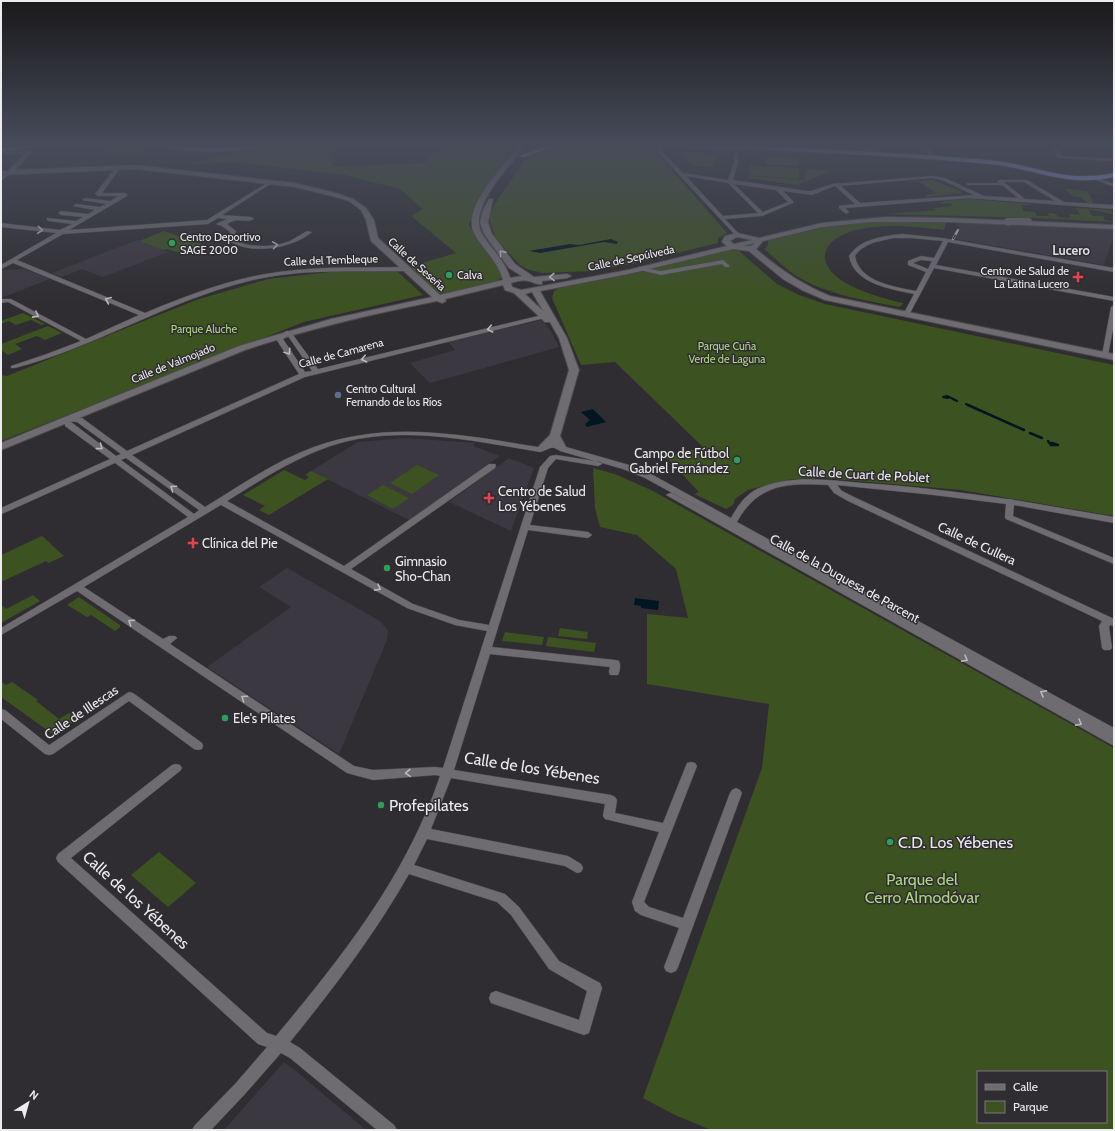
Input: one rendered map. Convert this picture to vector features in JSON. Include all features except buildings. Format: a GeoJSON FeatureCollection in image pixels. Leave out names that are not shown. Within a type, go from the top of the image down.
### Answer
{"type":"FeatureCollection","features":[{"type":"Feature","properties":{"kind":"street"},"geometry":{"type":"LineString","coordinates":[[1,267],[77,222],[124,197]]}},
{"type":"Feature","properties":{"kind":"street"},"geometry":{"type":"LineString","coordinates":[[208,222],[247,197]]}},
{"type":"Feature","properties":{"kind":"street","name":"Calle de Seseña"},"geometry":{"type":"LineString","coordinates":[[341,197],[358,204],[368,216],[374,239],[440,300]]}},
{"type":"Feature","properties":{"kind":"street"},"geometry":{"type":"LineString","coordinates":[[485,197],[478,209],[475,222],[478,234],[505,269],[508,288],[516,291],[547,316]]}},
{"type":"Feature","properties":{"kind":"street"},"geometry":{"type":"LineString","coordinates":[[492,197],[486,210],[484,224],[493,242],[512,266],[535,283],[547,316],[567,348],[574,370],[555,436],[541,450]]}},
{"type":"Feature","properties":{"kind":"street"},"geometry":{"type":"LineString","coordinates":[[702,197],[737,235]]}},
{"type":"Feature","properties":{"kind":"street"},"geometry":{"type":"LineString","coordinates":[[745,197],[762,214]]}},
{"type":"Feature","properties":{"kind":"street"},"geometry":{"type":"LineString","coordinates":[[722,218],[762,214],[791,202],[786,197]]}},
{"type":"Feature","properties":{"kind":"street"},"geometry":{"type":"LineString","coordinates":[[850,197],[859,205]]}},
{"type":"Feature","properties":{"kind":"street"},"geometry":{"type":"LineString","coordinates":[[846,212],[841,207],[955,197]]}},
{"type":"Feature","properties":{"kind":"street"},"geometry":{"type":"LineString","coordinates":[[972,197],[1065,205],[1114,207]]}},
{"type":"Feature","properties":{"kind":"street"},"geometry":{"type":"LineString","coordinates":[[1019,197],[1026,202]]}},
{"type":"Feature","properties":{"kind":"street"},"geometry":{"type":"LineString","coordinates":[[1051,197],[1065,205]]}},
{"type":"Feature","properties":{"kind":"street"},"geometry":{"type":"LineString","coordinates":[[86,200],[111,203]]}},
{"type":"Feature","properties":{"kind":"street"},"geometry":{"type":"LineString","coordinates":[[76,206],[100,209]]}},
{"type":"Feature","properties":{"kind":"street"},"geometry":{"type":"LineString","coordinates":[[60,213],[89,216]]}},
{"type":"Feature","properties":{"kind":"street"},"geometry":{"type":"LineString","coordinates":[[218,216],[251,219]]}},
{"type":"Feature","properties":{"kind":"street","name":"Calle de Sepúlveda"},"geometry":{"type":"LineString","coordinates":[[729,245],[726,240],[737,235],[756,239],[844,218],[881,216],[1029,220],[1114,226]]}},
{"type":"Feature","properties":{"kind":"street"},"geometry":{"type":"LineString","coordinates":[[223,224],[232,218]]}},
{"type":"Feature","properties":{"kind":"street"},"geometry":{"type":"LineString","coordinates":[[49,219],[77,222]]}},
{"type":"Feature","properties":{"kind":"street","name":"Calle de Sepúlveda"},"geometry":{"type":"LineString","coordinates":[[535,283],[600,274],[822,225],[865,219],[1114,226]]}},
{"type":"Feature","properties":{"kind":"street","name":"Calle de Sepúlveda"},"geometry":{"type":"LineString","coordinates":[[1007,223],[1029,220]]}},
{"type":"Feature","properties":{"kind":"street"},"geometry":{"type":"LineString","coordinates":[[1,225],[61,232],[208,222],[223,224],[233,231],[231,240],[234,242],[255,246],[292,242],[308,232]]}},
{"type":"Feature","properties":{"kind":"street"},"geometry":{"type":"LineString","coordinates":[[918,293],[879,283],[861,273],[854,265],[852,257],[854,251],[868,242],[888,237],[913,236],[1114,270]]}},
{"type":"Feature","properties":{"kind":"street"},"geometry":{"type":"LineString","coordinates":[[756,239],[759,245],[750,248],[779,274],[808,290],[852,304],[1114,357]]}},
{"type":"Feature","properties":{"kind":"street"},"geometry":{"type":"LineString","coordinates":[[906,315],[946,241]]}},
{"type":"Feature","properties":{"kind":"street","name":"Calle de Sepúlveda"},"geometry":{"type":"LineString","coordinates":[[535,283],[638,269],[729,245],[750,248]]}},
{"type":"Feature","properties":{"kind":"street"},"geometry":{"type":"LineString","coordinates":[[11,260],[144,315]]}},
{"type":"Feature","properties":{"kind":"street"},"geometry":{"type":"LineString","coordinates":[[638,269],[661,273],[724,262],[727,266]]}},
{"type":"Feature","properties":{"kind":"street"},"geometry":{"type":"LineString","coordinates":[[932,266],[1114,299]]}},
{"type":"Feature","properties":{"kind":"street"},"geometry":{"type":"LineString","coordinates":[[1,267],[29,267]]}},
{"type":"Feature","properties":{"kind":"street","name":"Calle del Tembleque"},"geometry":{"type":"LineString","coordinates":[[14,367],[29,363],[86,341],[144,315],[250,278],[310,271],[406,269]]}},
{"type":"Feature","properties":{"kind":"street","name":"Calle de Valmojado"},"geometry":{"type":"LineString","coordinates":[[1,452],[242,348],[289,334],[440,300],[508,283],[517,279],[535,283]]}},
{"type":"Feature","properties":{"kind":"street"},"geometry":{"type":"LineString","coordinates":[[516,291],[535,283]]}},
{"type":"Feature","properties":{"kind":"street","name":"Calle de Valmojado"},"geometry":{"type":"LineString","coordinates":[[440,300],[489,291],[516,291]]}},
{"type":"Feature","properties":{"kind":"street"},"geometry":{"type":"LineString","coordinates":[[1,301],[9,300],[86,341]]}},
{"type":"Feature","properties":{"kind":"street"},"geometry":{"type":"LineString","coordinates":[[1105,355],[1114,306]]}},
{"type":"Feature","properties":{"kind":"street","name":"Calle de Camarena"},"geometry":{"type":"LineString","coordinates":[[115,459],[316,370],[547,316]]}},
{"type":"Feature","properties":{"kind":"street"},"geometry":{"type":"LineString","coordinates":[[289,334],[316,370]]}},
{"type":"Feature","properties":{"kind":"street","name":"Calle de Valmojado"},"geometry":{"type":"LineString","coordinates":[[1,447],[72,421],[258,346],[280,339],[289,334]]}},
{"type":"Feature","properties":{"kind":"street"},"geometry":{"type":"LineString","coordinates":[[280,339],[303,375]]}},
{"type":"Feature","properties":{"kind":"street"},"geometry":{"type":"LineString","coordinates":[[72,421],[126,454],[204,510]]}},
{"type":"Feature","properties":{"kind":"street"},"geometry":{"type":"LineString","coordinates":[[72,421],[115,459],[193,517]]}},
{"type":"Feature","properties":{"kind":"street"},"geometry":{"type":"LineString","coordinates":[[1,632],[204,510],[303,454],[331,444],[362,436],[386,433],[439,434],[541,450]]}},
{"type":"Feature","properties":{"kind":"street"},"geometry":{"type":"LineString","coordinates":[[555,436],[562,448]]}},
{"type":"Feature","properties":{"kind":"street","name":"Calle de la Duquesa de Parcent"},"geometry":{"type":"LineString","coordinates":[[1114,733],[732,522],[631,469],[551,444],[541,450],[547,457],[574,459],[622,470],[643,480],[701,514],[1114,742]]}},
{"type":"Feature","properties":{"kind":"street","name":"Calle de los Yébenes"},"geometry":{"type":"LineString","coordinates":[[200,1130],[217,1114],[279,1044],[350,954],[406,868],[424,833],[447,772],[544,467],[555,458],[562,455],[562,448]]}},
{"type":"Feature","properties":{"kind":"street"},"geometry":{"type":"LineString","coordinates":[[541,450],[544,467]]}},
{"type":"Feature","properties":{"kind":"street"},"geometry":{"type":"LineString","coordinates":[[1,511],[115,459]]}},
{"type":"Feature","properties":{"kind":"street"},"geometry":{"type":"LineString","coordinates":[[344,570],[492,466]]}},
{"type":"Feature","properties":{"kind":"street","name":"Calle de Cuart de Poblet"},"geometry":{"type":"LineString","coordinates":[[732,522],[745,502],[759,492],[778,485],[798,482],[832,483],[940,492],[1010,501],[1114,520]]}},
{"type":"Feature","properties":{"kind":"street","name":"Calle de Cullera"},"geometry":{"type":"LineString","coordinates":[[832,483],[832,487],[837,491],[1112,622]]}},
{"type":"Feature","properties":{"kind":"street"},"geometry":{"type":"LineString","coordinates":[[220,501],[410,606],[458,623],[493,629]]}},
{"type":"Feature","properties":{"kind":"street"},"geometry":{"type":"LineString","coordinates":[[1010,501],[1009,517],[1114,560]]}},
{"type":"Feature","properties":{"kind":"street"},"geometry":{"type":"LineString","coordinates":[[701,514],[727,524],[732,522]]}},
{"type":"Feature","properties":{"kind":"street"},"geometry":{"type":"LineString","coordinates":[[526,527],[588,535]]}},
{"type":"Feature","properties":{"kind":"street","name":"Calle de los Yébenes"},"geometry":{"type":"LineString","coordinates":[[78,587],[168,641],[351,770],[373,775],[435,771],[447,772],[614,796],[609,816],[666,829]]}},
{"type":"Feature","properties":{"kind":"street"},"geometry":{"type":"LineString","coordinates":[[1107,648],[1104,626],[1112,622]]}},
{"type":"Feature","properties":{"kind":"street"},"geometry":{"type":"LineString","coordinates":[[487,650],[615,664],[614,672]]}},
{"type":"Feature","properties":{"kind":"street","name":"Calle de Illescas"},"geometry":{"type":"LineString","coordinates":[[1,713],[49,751],[129,696],[198,746]]}},
{"type":"Feature","properties":{"kind":"street"},"geometry":{"type":"LineString","coordinates":[[687,925],[645,911],[639,906],[638,902],[691,766]]}},
{"type":"Feature","properties":{"kind":"street","name":"Calle de los Yébenes"},"geometry":{"type":"LineString","coordinates":[[176,768],[62,858],[263,1039],[279,1044],[295,1053],[389,1130]]}},
{"type":"Feature","properties":{"kind":"street"},"geometry":{"type":"LineString","coordinates":[[671,967],[736,793]]}},
{"type":"Feature","properties":{"kind":"street"},"geometry":{"type":"LineString","coordinates":[[424,833],[568,861],[578,868]]}},
{"type":"Feature","properties":{"kind":"street"},"geometry":{"type":"LineString","coordinates":[[406,868],[501,898],[515,911],[554,965],[595,988],[584,1028],[496,998]]}},
{"type":"Feature","properties":{"kind":"shaded area"},"geometry":{"type":"Polygon","coordinates":[[[956,222],[1114,228],[1114,235],[1104,265],[956,239],[960,230],[956,222]]]}},
{"type":"Feature","properties":{"kind":"shaded area"},"geometry":{"type":"Polygon","coordinates":[[[137,240],[168,252],[103,277],[82,269],[62,277],[52,273],[137,240]]]}},
{"type":"Feature","properties":{"kind":"shaded area"},"geometry":{"type":"Polygon","coordinates":[[[24,269],[50,279],[1,298],[1,270],[24,269]]]}},
{"type":"Feature","properties":{"kind":"shaded area"},"geometry":{"type":"Polygon","coordinates":[[[541,320],[550,329],[559,347],[430,383],[410,363],[455,350],[448,342],[541,320]]]}},
{"type":"Feature","properties":{"kind":"shaded area"},"geometry":{"type":"Polygon","coordinates":[[[406,438],[475,443],[473,446],[500,456],[409,520],[311,471],[358,442],[406,438]]]}},
{"type":"Feature","properties":{"kind":"shaded area","name":"Centro de Salud Los Yébenes"},"geometry":{"type":"Polygon","coordinates":[[[509,458],[534,468],[511,531],[449,502],[509,458]]]}},
{"type":"Feature","properties":{"kind":"shaded area"},"geometry":{"type":"Polygon","coordinates":[[[287,568],[380,621],[388,630],[387,640],[339,754],[207,667],[291,607],[259,587],[287,568]]]}},
{"type":"Feature","properties":{"kind":"shaded area"},"geometry":{"type":"Polygon","coordinates":[[[284,1062],[297,1072],[366,1130],[224,1130],[284,1062]]]}},
{"type":"Feature","properties":{"kind":"green space"},"geometry":{"type":"Polygon","coordinates":[[[409,197],[480,197],[469,224],[472,232],[495,263],[502,277],[493,284],[443,296],[408,267],[456,253],[411,216],[423,209],[409,197]]]}},
{"type":"Feature","properties":{"kind":"green space"},"geometry":{"type":"Polygon","coordinates":[[[500,197],[695,197],[727,233],[718,238],[718,243],[636,263],[594,271],[542,273],[527,269],[520,265],[496,239],[489,218],[494,205],[500,197]]]}},
{"type":"Feature","properties":{"kind":"green space"},"geometry":{"type":"Polygon","coordinates":[[[1074,197],[1090,197],[1093,203],[1087,203],[1081,197],[1074,197]]]}},
{"type":"Feature","properties":{"kind":"green space"},"geometry":{"type":"Polygon","coordinates":[[[970,199],[1031,204],[1032,205],[1021,205],[1023,211],[1035,212],[1037,216],[1049,216],[1048,213],[1056,214],[1058,217],[1070,218],[1069,214],[1080,215],[1076,208],[1111,210],[1113,214],[1088,209],[1092,216],[1103,216],[1105,220],[1114,222],[1037,218],[887,214],[936,210],[933,208],[953,206],[950,203],[939,204],[944,201],[970,199]]]}},
{"type":"Feature","properties":{"kind":"green space"},"geometry":{"type":"Polygon","coordinates":[[[881,221],[946,222],[944,230],[903,226],[859,229],[834,240],[827,248],[825,258],[828,267],[836,276],[845,283],[857,289],[882,298],[903,303],[900,307],[846,296],[807,282],[783,266],[764,249],[768,245],[768,240],[840,224],[881,221]]]}},
{"type":"Feature","properties":{"kind":"green space","name":"Centro Deportivo SAGE 2000"},"geometry":{"type":"Polygon","coordinates":[[[164,231],[205,245],[183,254],[167,249],[163,250],[139,241],[164,231]]]}},
{"type":"Feature","properties":{"kind":"green space","name":"Parque Cuña Verde de Laguna"},"geometry":{"type":"Polygon","coordinates":[[[729,249],[739,251],[777,284],[799,295],[825,304],[1114,365],[1114,516],[961,490],[823,478],[792,479],[748,490],[735,499],[733,505],[726,509],[694,494],[699,492],[666,457],[703,447],[615,362],[581,365],[552,298],[554,291],[561,287],[607,279],[729,249]]]}},
{"type":"Feature","properties":{"kind":"green space","name":"Parque Aluche"},"geometry":{"type":"Polygon","coordinates":[[[339,271],[398,272],[423,295],[304,322],[1,441],[1,375],[7,376],[196,300],[268,279],[339,271]]]}},
{"type":"Feature","properties":{"kind":"green space"},"geometry":{"type":"Polygon","coordinates":[[[23,313],[45,324],[41,325],[31,320],[16,325],[9,321],[1,324],[1,321],[23,313]]]}},
{"type":"Feature","properties":{"kind":"green space"},"geometry":{"type":"Polygon","coordinates":[[[48,326],[62,333],[45,340],[37,336],[15,344],[22,349],[8,355],[1,350],[1,344],[48,326]]]}},
{"type":"Feature","properties":{"kind":"green space"},"geometry":{"type":"Polygon","coordinates":[[[417,465],[439,475],[412,494],[390,483],[417,465]]]}},
{"type":"Feature","properties":{"kind":"green space","name":"Parque del Cerro Almodóvar"},"geometry":{"type":"Polygon","coordinates":[[[593,468],[615,474],[653,491],[1114,748],[1114,1130],[711,1130],[675,1115],[643,1098],[762,768],[769,704],[647,684],[647,614],[688,618],[676,569],[637,535],[600,527],[595,508],[593,468]]]}},
{"type":"Feature","properties":{"kind":"green space"},"geometry":{"type":"Polygon","coordinates":[[[284,470],[305,480],[309,477],[305,475],[311,471],[328,479],[269,515],[259,510],[265,506],[243,495],[284,470]]]}},
{"type":"Feature","properties":{"kind":"green space"},"geometry":{"type":"Polygon","coordinates":[[[383,485],[409,498],[393,509],[367,495],[383,485]]]}},
{"type":"Feature","properties":{"kind":"green space"},"geometry":{"type":"Polygon","coordinates":[[[42,536],[64,556],[48,563],[46,561],[3,581],[1,579],[1,555],[42,536]]]}},
{"type":"Feature","properties":{"kind":"green space"},"geometry":{"type":"Polygon","coordinates":[[[33,595],[40,601],[1,623],[1,605],[6,609],[33,595]]]}},
{"type":"Feature","properties":{"kind":"green space"},"geometry":{"type":"Polygon","coordinates":[[[79,597],[120,625],[120,627],[115,631],[91,615],[87,617],[67,605],[79,597]]]}},
{"type":"Feature","properties":{"kind":"green space"},"geometry":{"type":"Polygon","coordinates":[[[560,628],[588,632],[587,639],[558,636],[560,628]]]}},
{"type":"Feature","properties":{"kind":"green space"},"geometry":{"type":"Polygon","coordinates":[[[505,632],[544,637],[542,645],[502,641],[505,632]]]}},
{"type":"Feature","properties":{"kind":"green space"},"geometry":{"type":"Polygon","coordinates":[[[548,637],[596,643],[594,652],[546,646],[548,637]]]}},
{"type":"Feature","properties":{"kind":"green space"},"geometry":{"type":"Polygon","coordinates":[[[1,681],[6,685],[12,682],[38,700],[36,701],[59,719],[69,713],[78,719],[54,735],[1,697],[1,681]]]}},
{"type":"Feature","properties":{"kind":"green space"},"geometry":{"type":"Polygon","coordinates":[[[159,852],[196,883],[168,907],[131,875],[159,852]]]}},
{"type":"Feature","properties":{"kind":"water"},"geometry":{"type":"Polygon","coordinates":[[[611,239],[618,242],[617,244],[604,242],[540,253],[529,251],[570,244],[579,245],[611,239]]]}},
{"type":"Feature","properties":{"kind":"water"},"geometry":{"type":"Polygon","coordinates":[[[593,409],[606,422],[587,427],[585,424],[590,420],[581,412],[593,409]]]}},
{"type":"Feature","properties":{"kind":"water"},"geometry":{"type":"Polygon","coordinates":[[[635,598],[659,601],[658,610],[641,608],[641,606],[634,605],[635,598]]]}},
{"type":"Feature","properties":{"kind":"waterway"},"geometry":{"type":"LineString","coordinates":[[946,397],[948,398],[943,397],[947,396],[957,401]]}},
{"type":"Feature","properties":{"kind":"waterway"},"geometry":{"type":"LineString","coordinates":[[968,405],[1024,430]]}},
{"type":"Feature","properties":{"kind":"waterway"},"geometry":{"type":"LineString","coordinates":[[1030,433],[1042,438]]}},
{"type":"Feature","properties":{"kind":"waterway"},"geometry":{"type":"LineString","coordinates":[[1048,441],[1051,445],[1058,445],[1052,443],[1054,444]]}},
{"type":"Feature","properties":{"kind":"railway"},"geometry":{"type":"LineString","coordinates":[[953,239],[958,230]]}},
{"type":"Feature","properties":{"kind":"place","name":"Centro Deportivo SAGE 2000"},"geometry":{"type":"Point","coordinates":[172,243]}},
{"type":"Feature","properties":{"kind":"place","name":"Calva"},"geometry":{"type":"Point","coordinates":[449,275]}},
{"type":"Feature","properties":{"kind":"place","name":"Centro de Salud de La Latina Lucero"},"geometry":{"type":"Point","coordinates":[1078,277]}},
{"type":"Feature","properties":{"kind":"place","name":"Centro Cultural Fernando de los Ríos"},"geometry":{"type":"Point","coordinates":[338,395]}},
{"type":"Feature","properties":{"kind":"place","name":"Campo de Fútbol Gabriel Fernández"},"geometry":{"type":"Point","coordinates":[737,460]}},
{"type":"Feature","properties":{"kind":"place","name":"Centro de Salud Los Yébenes"},"geometry":{"type":"Point","coordinates":[489,498]}},
{"type":"Feature","properties":{"kind":"place","name":"Clínica del Pie"},"geometry":{"type":"Point","coordinates":[193,543]}},
{"type":"Feature","properties":{"kind":"place","name":"Gimnasio Sho-Chan"},"geometry":{"type":"Point","coordinates":[387,568]}},
{"type":"Feature","properties":{"kind":"place","name":"Ele's Pilates"},"geometry":{"type":"Point","coordinates":[225,718]}},
{"type":"Feature","properties":{"kind":"place","name":"Profepilates"},"geometry":{"type":"Point","coordinates":[381,805]}},
{"type":"Feature","properties":{"kind":"place","name":"C.D. Los Yébenes"},"geometry":{"type":"Point","coordinates":[890,842]}},
{"type":"Feature","properties":{"kind":"district","name":"Lucero"},"geometry":{"type":"Point","coordinates":[1071,250]}}]}
